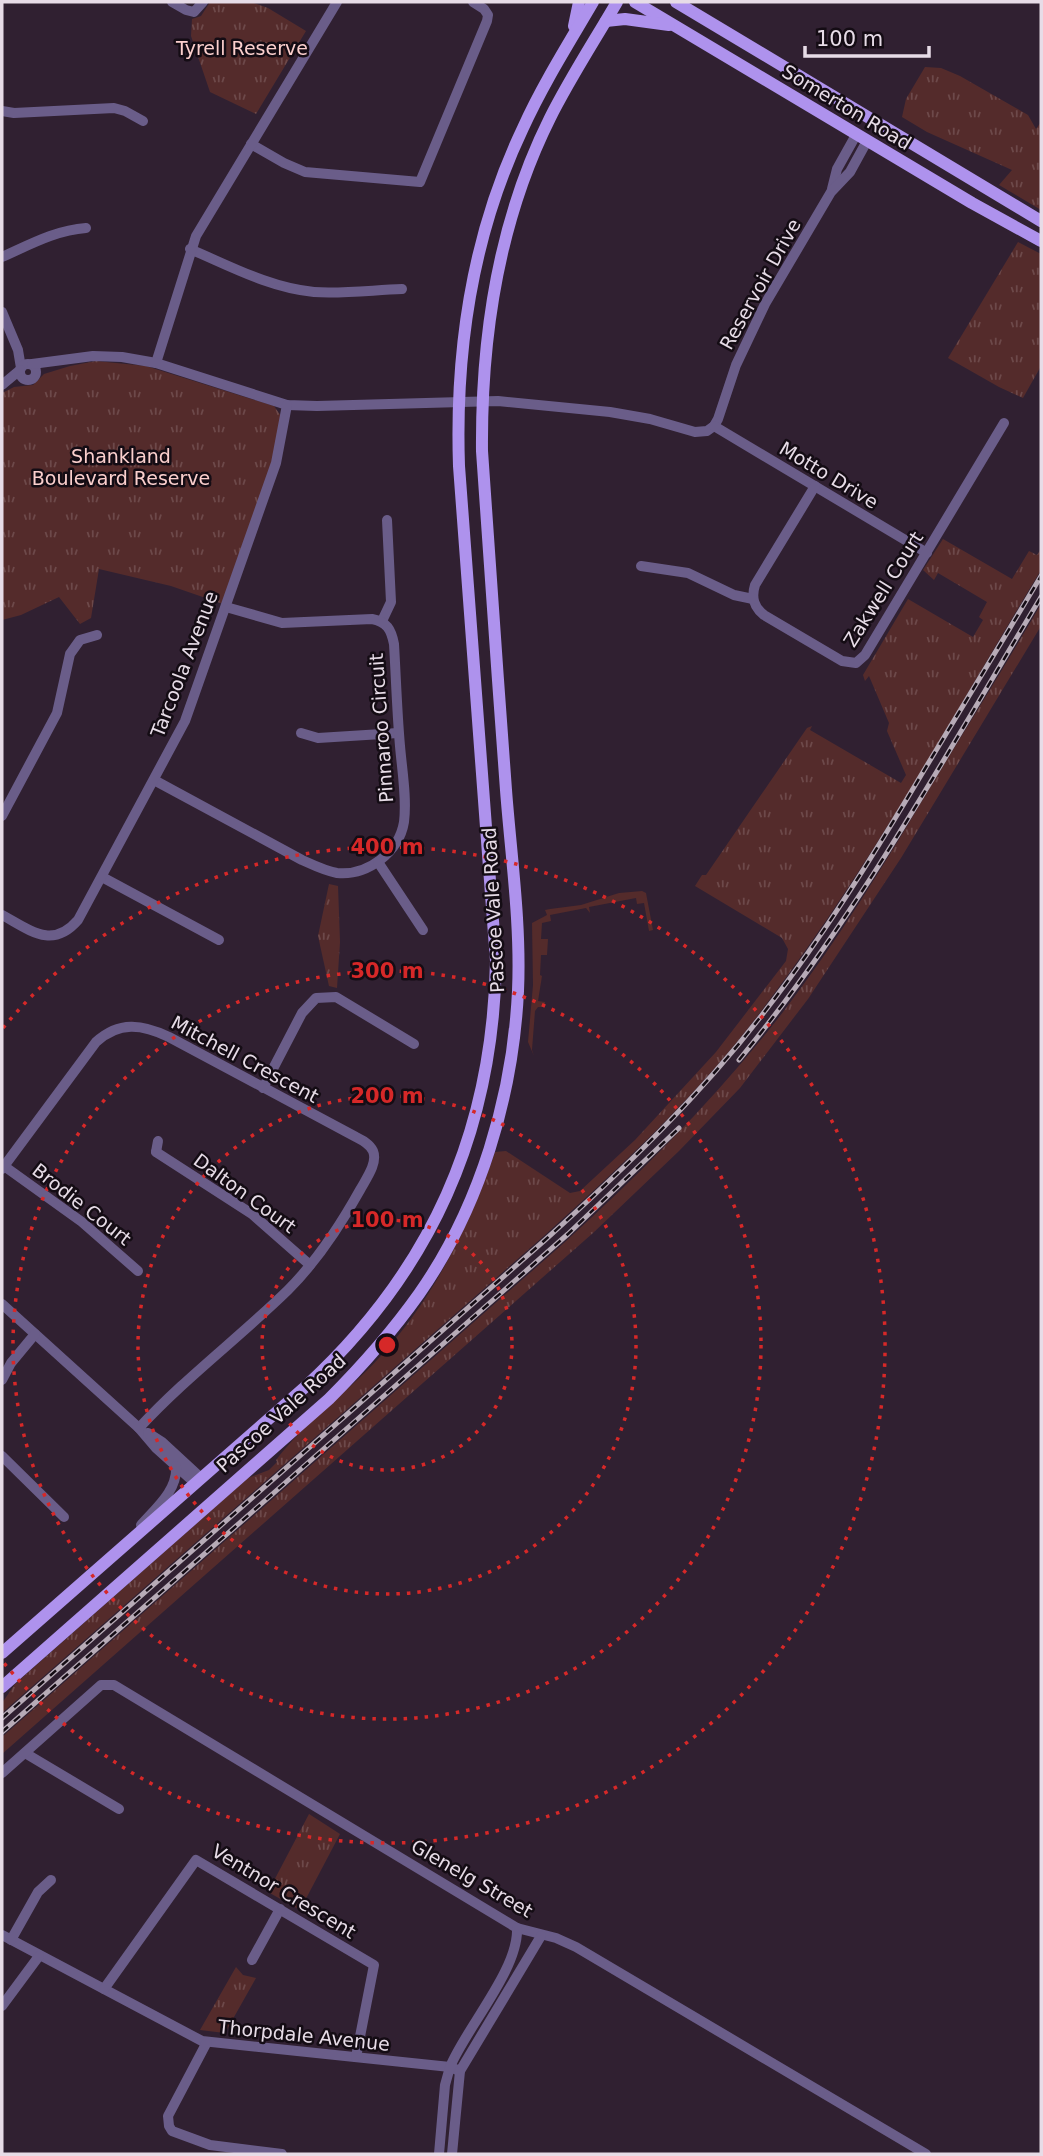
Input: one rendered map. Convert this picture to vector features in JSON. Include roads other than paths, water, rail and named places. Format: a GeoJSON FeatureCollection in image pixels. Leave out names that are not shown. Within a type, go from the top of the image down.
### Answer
{"type":"FeatureCollection","features":[{"type":"Feature","properties":{"kind":"main road"},"geometry":{"type":"LineString","coordinates":[[569,44],[579,2]]}},
{"type":"Feature","properties":{"kind":"main road","name":"Pascoe Vale Road"},"geometry":{"type":"LineString","coordinates":[[2,1653],[325,1368],[365,1326],[409,1266],[438,1215],[462,1159],[485,1075],[495,1000],[496,961],[459,466],[458,401],[461,349],[472,275],[487,217],[539,97],[593,2]]}},
{"type":"Feature","properties":{"kind":"main road","name":"Pascoe Vale Road"},"geometry":{"type":"LineString","coordinates":[[2,1687],[329,1399],[368,1359],[421,1292],[455,1232],[484,1166],[505,1092],[518,989],[514,896],[484,487],[482,401],[486,334],[505,239],[528,169],[551,118],[617,2]]}},
{"type":"Feature","properties":{"kind":"main road","name":"Somerton Road"},"geometry":{"type":"LineString","coordinates":[[635,2],[1041,241]]}},
{"type":"Feature","properties":{"kind":"main road","name":"Somerton Road"},"geometry":{"type":"LineString","coordinates":[[676,2],[1041,222]]}},
{"type":"Feature","properties":{"kind":"main road"},"geometry":{"type":"LineString","coordinates":[[606,22],[625,19],[662,26],[673,25]]}},
{"type":"Feature","properties":{"kind":"main road"},"geometry":{"type":"LineString","coordinates":[[862,138],[872,120]]}},
{"type":"Feature","properties":{"kind":"main road"},"geometry":{"type":"LineString","coordinates":[[503,175],[517,168],[528,169]]}},
{"type":"Feature","properties":{"kind":"main road"},"geometry":{"type":"LineString","coordinates":[[492,898],[514,896]]}},
{"type":"Feature","properties":{"kind":"main road"},"geometry":{"type":"LineString","coordinates":[[198,1481],[215,1498]]}},
{"type":"Feature","properties":{"kind":"street"},"geometry":{"type":"LineString","coordinates":[[172,2],[194,12],[203,2]]}},
{"type":"Feature","properties":{"kind":"street"},"geometry":{"type":"LineString","coordinates":[[156,363],[190,249],[337,2]]}},
{"type":"Feature","properties":{"kind":"street"},"geometry":{"type":"LineString","coordinates":[[251,144],[305,172],[420,182],[487,21],[488,15],[484,9],[472,2]]}},
{"type":"Feature","properties":{"kind":"street"},"geometry":{"type":"LineString","coordinates":[[2,111],[13,113],[114,108],[143,121]]}},
{"type":"Feature","properties":{"kind":"street","name":"Reservoir Drive"},"geometry":{"type":"LineString","coordinates":[[714,426],[745,342],[831,192],[850,172],[862,138]]}},
{"type":"Feature","properties":{"kind":"street"},"geometry":{"type":"LineString","coordinates":[[2,257],[56,233],[86,228]]}},
{"type":"Feature","properties":{"kind":"street"},"geometry":{"type":"LineString","coordinates":[[190,249],[269,282],[292,288],[315,292],[402,289]]}},
{"type":"Feature","properties":{"kind":"street"},"geometry":{"type":"LineString","coordinates":[[2,312],[26,369]]}},
{"type":"Feature","properties":{"kind":"street"},"geometry":{"type":"LineString","coordinates":[[2,384],[26,369],[65,359],[122,357],[156,363],[287,405],[458,401],[534,403],[610,411],[695,432],[714,426]]}},
{"type":"Feature","properties":{"kind":"street"},"geometry":{"type":"LineString","coordinates":[[26,369],[36,369],[37,375],[65,359]]}},
{"type":"Feature","properties":{"kind":"street","name":"Tarcoola Avenue"},"geometry":{"type":"LineString","coordinates":[[2,915],[40,934],[60,935],[70,929],[78,919],[102,877],[185,721],[275,463],[287,405]]}},
{"type":"Feature","properties":{"kind":"street","name":"Zakwell Court"},"geometry":{"type":"LineString","coordinates":[[753,599],[764,615],[842,661],[856,663],[865,655],[1004,424]]}},
{"type":"Feature","properties":{"kind":"street","name":"Motto Drive"},"geometry":{"type":"LineString","coordinates":[[714,426],[927,553]]}},
{"type":"Feature","properties":{"kind":"street"},"geometry":{"type":"LineString","coordinates":[[641,566],[688,573],[734,595],[753,599],[755,585],[815,486]]}},
{"type":"Feature","properties":{"kind":"street"},"geometry":{"type":"LineString","coordinates":[[226,607],[282,623],[372,619],[382,621],[391,603],[387,518]]}},
{"type":"Feature","properties":{"kind":"street","name":"Pinnaroo Circuit"},"geometry":{"type":"LineString","coordinates":[[378,862],[396,842],[404,821],[394,643],[388,626],[382,621]]}},
{"type":"Feature","properties":{"kind":"street"},"geometry":{"type":"LineString","coordinates":[[2,816],[57,713],[69,653],[80,640],[99,634]]}},
{"type":"Feature","properties":{"kind":"street"},"geometry":{"type":"LineString","coordinates":[[300,732],[317,738],[398,733]]}},
{"type":"Feature","properties":{"kind":"street"},"geometry":{"type":"LineString","coordinates":[[154,780],[320,869],[336,873],[355,872],[378,862],[423,932]]}},
{"type":"Feature","properties":{"kind":"street"},"geometry":{"type":"LineString","coordinates":[[102,877],[221,940]]}},
{"type":"Feature","properties":{"kind":"street"},"geometry":{"type":"LineString","coordinates":[[263,1087],[302,1013],[316,998],[336,997],[415,1044]]}},
{"type":"Feature","properties":{"kind":"street","name":"Mitchell Crescent"},"geometry":{"type":"LineString","coordinates":[[3,1168],[96,1042],[114,1029],[139,1025],[356,1137],[367,1143],[373,1151],[374,1161],[363,1184],[331,1238],[310,1265],[288,1290],[174,1390],[139,1428]]}},
{"type":"Feature","properties":{"kind":"street","name":"Dalton Court"},"geometry":{"type":"LineString","coordinates":[[154,1149],[251,1214],[310,1265]]}},
{"type":"Feature","properties":{"kind":"street","name":"Brodie Court"},"geometry":{"type":"LineString","coordinates":[[3,1168],[82,1222],[140,1273]]}},
{"type":"Feature","properties":{"kind":"street"},"geometry":{"type":"LineString","coordinates":[[2,1304],[139,1428],[176,1466],[198,1481]]}},
{"type":"Feature","properties":{"kind":"street"},"geometry":{"type":"LineString","coordinates":[[2,1380],[11,1363],[35,1334]]}},
{"type":"Feature","properties":{"kind":"street"},"geometry":{"type":"LineString","coordinates":[[139,1428],[162,1442],[198,1481]]}},
{"type":"Feature","properties":{"kind":"street"},"geometry":{"type":"LineString","coordinates":[[2,1456],[64,1517]]}},
{"type":"Feature","properties":{"kind":"street"},"geometry":{"type":"LineString","coordinates":[[139,1532],[139,1527],[169,1493],[175,1480],[176,1466]]}},
{"type":"Feature","properties":{"kind":"street","name":"Glenelg Street"},"geometry":{"type":"LineString","coordinates":[[25,1753],[101,1685],[114,1685],[517,1928],[556,1938],[576,1947],[926,2154]]}},
{"type":"Feature","properties":{"kind":"street"},"geometry":{"type":"LineString","coordinates":[[2,1773],[25,1753],[119,1809]]}},
{"type":"Feature","properties":{"kind":"street","name":"Ventnor Crescent"},"geometry":{"type":"LineString","coordinates":[[104,1989],[196,1860],[374,1965],[355,2057]]}},
{"type":"Feature","properties":{"kind":"street"},"geometry":{"type":"LineString","coordinates":[[6,1938],[38,1892],[51,1880]]}},
{"type":"Feature","properties":{"kind":"street"},"geometry":{"type":"LineString","coordinates":[[252,1960],[280,1909]]}},
{"type":"Feature","properties":{"kind":"street"},"geometry":{"type":"LineString","coordinates":[[452,2154],[455,2069],[516,1944],[517,1928]]}},
{"type":"Feature","properties":{"kind":"street"},"geometry":{"type":"LineString","coordinates":[[439,2154],[445,2085],[541,1936]]}},
{"type":"Feature","properties":{"kind":"street","name":"Thorpdale Avenue"},"geometry":{"type":"LineString","coordinates":[[6,1938],[207,2042],[455,2069]]}},
{"type":"Feature","properties":{"kind":"street"},"geometry":{"type":"LineString","coordinates":[[2,2006],[39,1955]]}},
{"type":"Feature","properties":{"kind":"street"},"geometry":{"type":"LineString","coordinates":[[207,2042],[168,2116],[172,2132],[210,2145],[282,2154]]}},
{"type":"Feature","properties":{"kind":"railway"},"geometry":{"type":"LineString","coordinates":[[2,1718],[545,1240],[632,1159],[688,1102],[765,1011],[829,922],[888,830],[1041,576]]}},
{"type":"Feature","properties":{"kind":"railway"},"geometry":{"type":"LineString","coordinates":[[739,1060],[823,950],[899,834],[1041,597]]}},
{"type":"Feature","properties":{"kind":"railway"},"geometry":{"type":"LineString","coordinates":[[2,1732],[568,1234],[679,1128]]}},
{"type":"Feature","properties":{"kind":"park label","name":"Tyrell Reserve"},"geometry":{"type":"Point","coordinates":[242,48]}},
{"type":"Feature","properties":{"kind":"park label","name":"Shankland Boulevard Reserve"},"geometry":{"type":"Point","coordinates":[121,467]}}]}
